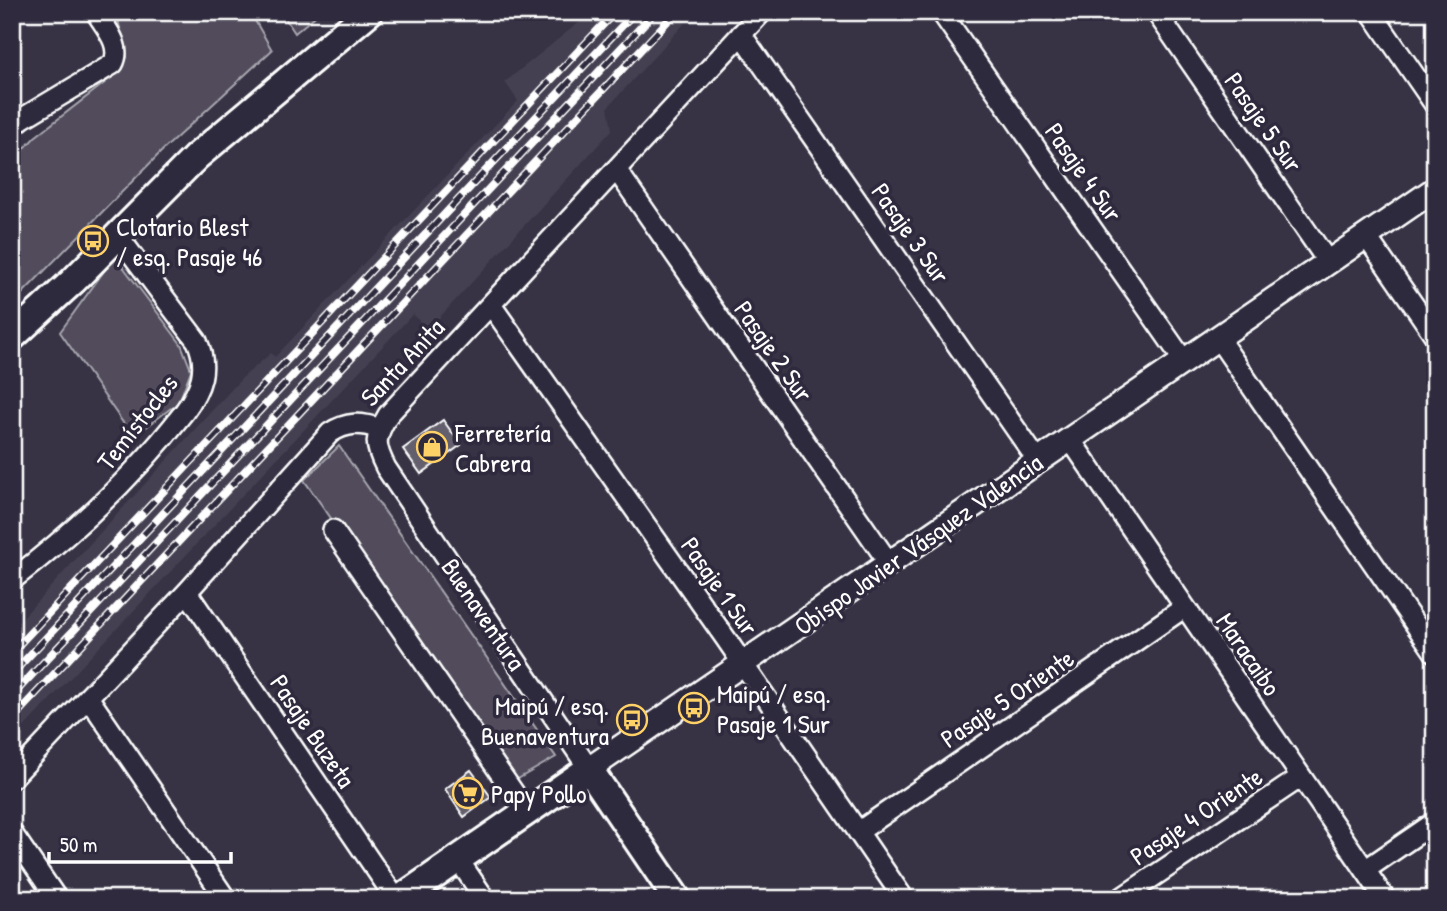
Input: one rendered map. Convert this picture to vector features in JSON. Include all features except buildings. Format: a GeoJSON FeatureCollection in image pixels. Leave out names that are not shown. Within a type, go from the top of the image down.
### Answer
{"type":"FeatureCollection","features":[{"type":"Feature","properties":{"kind":"main road"},"geometry":{"type":"LineString","coordinates":[[12,337],[211,143],[369,12]]}},
{"type":"Feature","properties":{"kind":"main road","name":"Obispo Javier Vásquez Valencia"},"geometry":{"type":"LineString","coordinates":[[398,899],[589,769]]}},
{"type":"Feature","properties":{"kind":"main road","name":"Buenaventura"},"geometry":{"type":"LineString","coordinates":[[589,769],[677,899]]}},
{"type":"Feature","properties":{"kind":"street"},"geometry":{"type":"LineString","coordinates":[[12,127],[108,68],[116,58],[115,45],[96,12]]}},
{"type":"Feature","properties":{"kind":"street","name":"Santa Anita"},"geometry":{"type":"LineString","coordinates":[[12,778],[187,592],[330,433],[356,423],[380,429],[388,415],[762,12]]}},
{"type":"Feature","properties":{"kind":"street","name":"Pasaje 4 Sur"},"geometry":{"type":"LineString","coordinates":[[941,12],[1184,361]]}},
{"type":"Feature","properties":{"kind":"street","name":"Pasaje 5 Sur"},"geometry":{"type":"LineString","coordinates":[[1156,12],[1328,262]]}},
{"type":"Feature","properties":{"kind":"street"},"geometry":{"type":"LineString","coordinates":[[1371,12],[1435,105]]}},
{"type":"Feature","properties":{"kind":"street","name":"Pasaje 3 Sur"},"geometry":{"type":"LineString","coordinates":[[741,34],[1038,461]]}},
{"type":"Feature","properties":{"kind":"street","name":"Pasaje 2 Sur"},"geometry":{"type":"LineString","coordinates":[[616,169],[889,563]]}},
{"type":"Feature","properties":{"kind":"street","name":"Obispo Javier Vásquez Valencia"},"geometry":{"type":"LineString","coordinates":[[589,769],[1435,189]]}},
{"type":"Feature","properties":{"kind":"street","name":"Temístocles"},"geometry":{"type":"LineString","coordinates":[[12,580],[79,526],[125,482],[193,400],[204,375],[204,364],[197,341],[118,236]]}},
{"type":"Feature","properties":{"kind":"street"},"geometry":{"type":"LineString","coordinates":[[1366,236],[1435,336]]}},
{"type":"Feature","properties":{"kind":"street","name":"Pasaje 1 Sur"},"geometry":{"type":"LineString","coordinates":[[491,304],[904,899]]}},
{"type":"Feature","properties":{"kind":"street"},"geometry":{"type":"LineString","coordinates":[[1217,338],[1435,653]]}},
{"type":"Feature","properties":{"kind":"street","name":"Buenaventura"},"geometry":{"type":"LineString","coordinates":[[380,429],[376,449],[386,468],[589,769]]}},
{"type":"Feature","properties":{"kind":"street","name":"Maracaibo"},"geometry":{"type":"LineString","coordinates":[[1070,439],[1385,899]]}},
{"type":"Feature","properties":{"kind":"street"},"geometry":{"type":"LineString","coordinates":[[333,530],[527,812]]}},
{"type":"Feature","properties":{"kind":"street","name":"Pasaje Buzeta"},"geometry":{"type":"LineString","coordinates":[[187,592],[398,899]]}},
{"type":"Feature","properties":{"kind":"street","name":"Pasaje 5 Oriente"},"geometry":{"type":"LineString","coordinates":[[858,832],[1185,607]]}},
{"type":"Feature","properties":{"kind":"street"},"geometry":{"type":"LineString","coordinates":[[88,697],[226,899]]}},
{"type":"Feature","properties":{"kind":"street","name":"Pasaje 4 Oriente"},"geometry":{"type":"LineString","coordinates":[[1120,899],[1301,777]]}},
{"type":"Feature","properties":{"kind":"street"},"geometry":{"type":"LineString","coordinates":[[1365,870],[1435,822]]}},
{"type":"Feature","properties":{"kind":"street"},"geometry":{"type":"LineString","coordinates":[[12,834],[57,899]]}},
{"type":"Feature","properties":{"kind":"street"},"geometry":{"type":"LineString","coordinates":[[458,859],[485,899]]}},
{"type":"Feature","properties":{"kind":"shaded area"},"geometry":{"type":"Polygon","coordinates":[[[130,12],[250,12],[272,50],[164,149],[12,304],[12,162],[35,137],[121,70],[127,57],[118,20],[130,12]]]}},
{"type":"Feature","properties":{"kind":"shaded area"},"geometry":{"type":"Polygon","coordinates":[[[281,12],[320,12],[295,33],[281,12]]]}},
{"type":"Feature","properties":{"kind":"shaded area"},"geometry":{"type":"Polygon","coordinates":[[[592,12],[695,12],[608,107],[612,130],[428,330],[413,314],[12,740],[12,629],[241,379],[271,353],[275,357],[518,101],[505,82],[592,12]]]}},
{"type":"Feature","properties":{"kind":"shaded area"},"geometry":{"type":"Polygon","coordinates":[[[115,256],[181,344],[191,370],[179,402],[133,437],[60,332],[115,256]]]}},
{"type":"Feature","properties":{"kind":"shaded area"},"geometry":{"type":"Polygon","coordinates":[[[339,446],[556,757],[516,780],[304,480],[339,446]]]}},
{"type":"Feature","properties":{"kind":"railway"},"geometry":{"type":"LineString","coordinates":[[12,652],[615,12]]}},
{"type":"Feature","properties":{"kind":"railway"},"geometry":{"type":"LineString","coordinates":[[12,674],[635,12]]}},
{"type":"Feature","properties":{"kind":"railway"},"geometry":{"type":"LineString","coordinates":[[12,696],[655,12]]}},
{"type":"Feature","properties":{"kind":"railway"},"geometry":{"type":"LineString","coordinates":[[12,719],[676,12]]}},
{"type":"Feature","properties":{"kind":"place","name":"Clotario Blest / esq. Pasaje 46"},"geometry":{"type":"Point","coordinates":[93,241]}},
{"type":"Feature","properties":{"kind":"place","name":"Ferretería Cabrera"},"geometry":{"type":"Point","coordinates":[432,447]}},
{"type":"Feature","properties":{"kind":"place","name":"Maipú / esq. Pasaje 1 Sur"},"geometry":{"type":"Point","coordinates":[694,708]}},
{"type":"Feature","properties":{"kind":"place","name":"Maipú / esq. Buenaventura"},"geometry":{"type":"Point","coordinates":[632,720]}},
{"type":"Feature","properties":{"kind":"place","name":"Papy Pollo"},"geometry":{"type":"Point","coordinates":[468,793]}}]}
